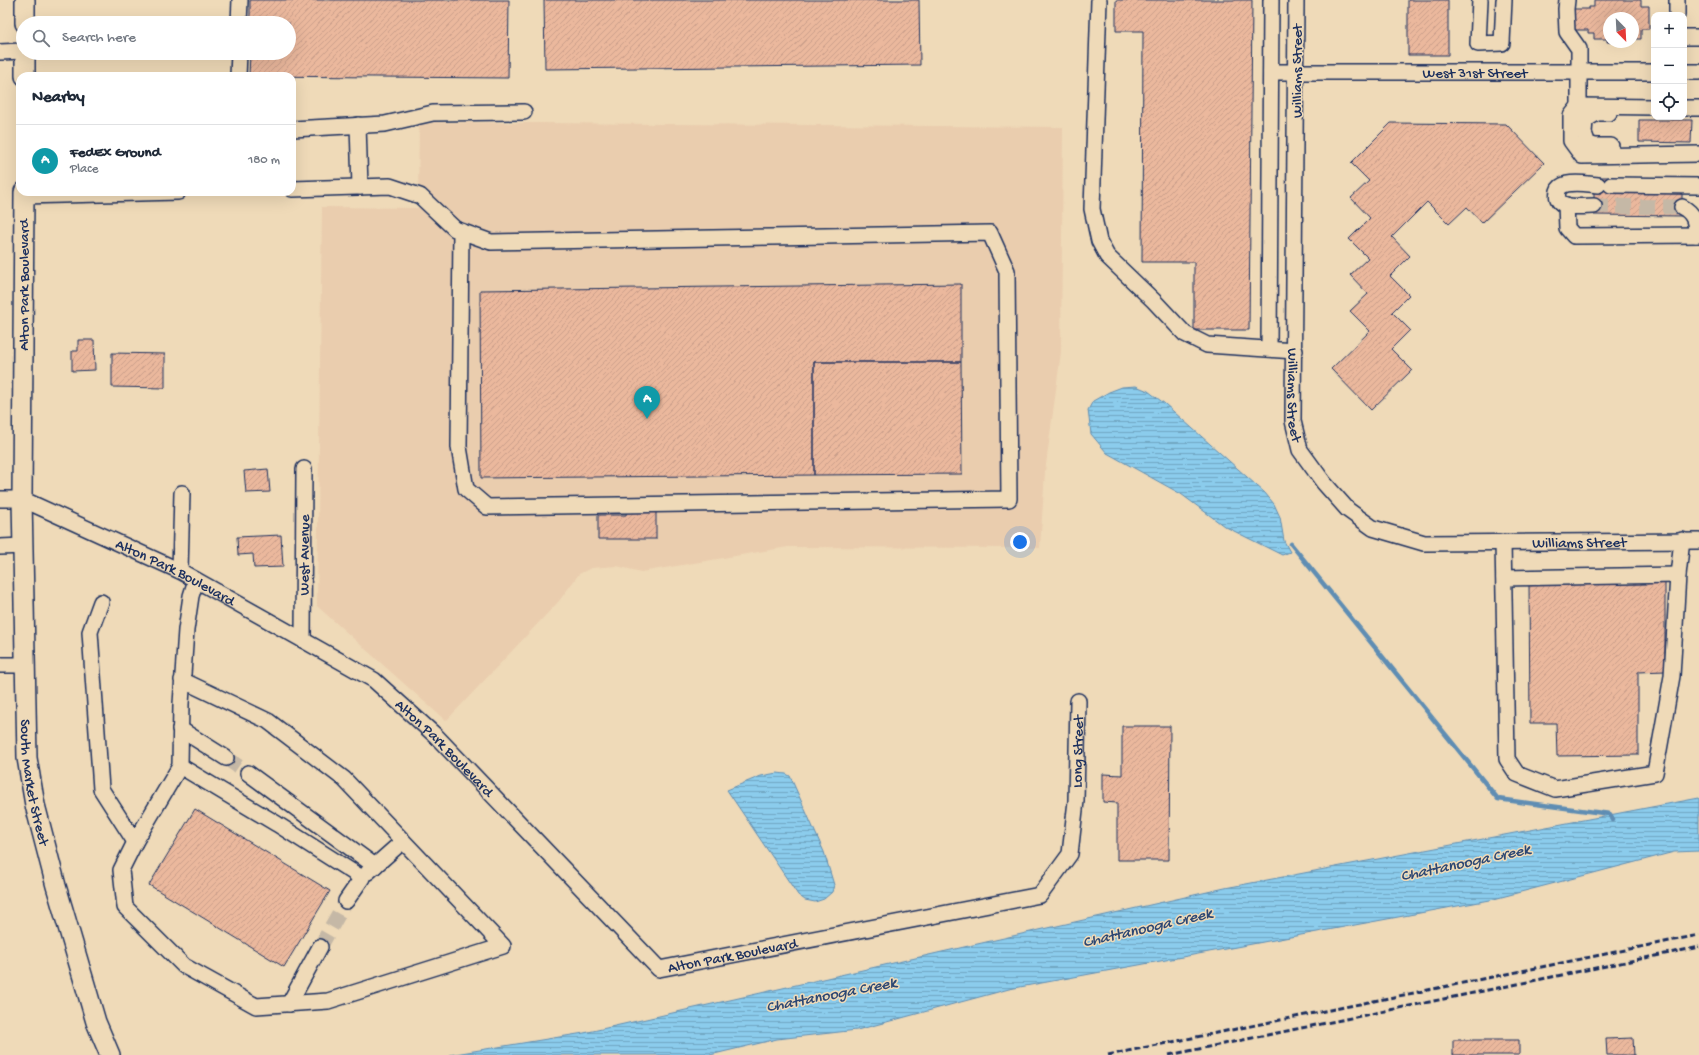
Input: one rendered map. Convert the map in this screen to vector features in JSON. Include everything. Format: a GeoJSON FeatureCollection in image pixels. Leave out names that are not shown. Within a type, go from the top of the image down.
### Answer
{"type":"FeatureCollection","features":[{"type":"Feature","properties":{"kind":"main road"},"geometry":{"type":"LineString","coordinates":[[25,0],[25,16]]}},
{"type":"Feature","properties":{"kind":"main road"},"geometry":{"type":"LineString","coordinates":[[24,60],[25,72]]}},
{"type":"Feature","properties":{"kind":"main road","name":"Alton Park Boulevard"},"geometry":{"type":"LineString","coordinates":[[22,499],[24,196]]}},
{"type":"Feature","properties":{"kind":"main road","name":"South Market Street"},"geometry":{"type":"LineString","coordinates":[[22,499],[27,758],[35,805],[56,886],[96,1022],[110,1055]]}},
{"type":"Feature","properties":{"kind":"street"},"geometry":{"type":"LineString","coordinates":[[240,0],[240,16]]}},
{"type":"Feature","properties":{"kind":"street"},"geometry":{"type":"LineString","coordinates":[[1099,0],[1092,209],[1099,241],[1107,256],[1154,301],[1185,334],[1207,345],[1295,351]]}},
{"type":"Feature","properties":{"kind":"street"},"geometry":{"type":"LineString","coordinates":[[1269,349],[1271,0]]}},
{"type":"Feature","properties":{"kind":"street","name":"Williams Street"},"geometry":{"type":"LineString","coordinates":[[1296,0],[1294,422],[1300,450],[1324,484],[1348,510],[1373,528],[1424,543],[1699,541]]}},
{"type":"Feature","properties":{"kind":"street"},"geometry":{"type":"LineString","coordinates":[[1480,0],[1478,44],[1502,43],[1504,0]]}},
{"type":"Feature","properties":{"kind":"street"},"geometry":{"type":"LineString","coordinates":[[1567,0],[1566,32],[1579,49],[1579,106],[1571,116],[1571,140],[1582,156],[1699,154]]}},
{"type":"Feature","properties":{"kind":"street"},"geometry":{"type":"LineString","coordinates":[[1677,0],[1677,12]]}},
{"type":"Feature","properties":{"kind":"street"},"geometry":{"type":"LineString","coordinates":[[1687,37],[1699,37]]}},
{"type":"Feature","properties":{"kind":"street"},"geometry":{"type":"LineString","coordinates":[[0,52],[16,52]]}},
{"type":"Feature","properties":{"kind":"street"},"geometry":{"type":"LineString","coordinates":[[238,72],[239,60]]}},
{"type":"Feature","properties":{"kind":"street","name":"West 31st Street"},"geometry":{"type":"LineString","coordinates":[[1271,72],[1651,72]]}},
{"type":"Feature","properties":{"kind":"street"},"geometry":{"type":"LineString","coordinates":[[1687,72],[1699,72]]}},
{"type":"Feature","properties":{"kind":"street"},"geometry":{"type":"LineString","coordinates":[[1579,106],[1651,108]]}},
{"type":"Feature","properties":{"kind":"street"},"geometry":{"type":"LineString","coordinates":[[1687,108],[1699,108]]}},
{"type":"Feature","properties":{"kind":"street"},"geometry":{"type":"LineString","coordinates":[[296,129],[385,124],[433,113],[524,112]]}},
{"type":"Feature","properties":{"kind":"street"},"geometry":{"type":"LineString","coordinates":[[1651,114],[1596,113],[1585,120],[1584,133],[1588,144],[1595,146],[1668,146],[1678,154]]}},
{"type":"Feature","properties":{"kind":"street"},"geometry":{"type":"LineString","coordinates":[[358,125],[360,187]]}},
{"type":"Feature","properties":{"kind":"street"},"geometry":{"type":"LineString","coordinates":[[1270,160],[1296,161]]}},
{"type":"Feature","properties":{"kind":"street"},"geometry":{"type":"LineString","coordinates":[[1598,185],[1594,175],[1617,176],[1626,185]]}},
{"type":"Feature","properties":{"kind":"street"},"geometry":{"type":"LineString","coordinates":[[1594,206],[1566,205],[1560,203],[1557,198],[1559,188],[1565,184],[1699,186]]}},
{"type":"Feature","properties":{"kind":"street"},"geometry":{"type":"LineString","coordinates":[[296,189],[390,186],[420,196],[455,229],[461,231],[491,242],[990,233],[1007,271],[1009,499],[487,507],[466,489],[459,447],[461,231]]}},
{"type":"Feature","properties":{"kind":"street"},"geometry":{"type":"LineString","coordinates":[[1566,205],[1566,228],[1574,236],[1698,234],[1693,214],[1689,210],[1682,207]]}},
{"type":"Feature","properties":{"kind":"street","name":"West Avenue"},"geometry":{"type":"LineString","coordinates":[[304,469],[304,640]]}},
{"type":"Feature","properties":{"kind":"street"},"geometry":{"type":"LineString","coordinates":[[180,571],[182,493]]}},
{"type":"Feature","properties":{"kind":"street"},"geometry":{"type":"LineString","coordinates":[[0,499],[22,499]]}},
{"type":"Feature","properties":{"kind":"street","name":"Alton Park Boulevard"},"geometry":{"type":"LineString","coordinates":[[22,499],[180,571],[374,680],[436,736],[659,970],[1040,895],[1070,854],[1076,801]]}},
{"type":"Feature","properties":{"kind":"street"},"geometry":{"type":"LineString","coordinates":[[1503,542],[1507,759],[1517,774],[1556,789],[1655,774],[1672,676],[1678,575],[1682,540]]}},
{"type":"Feature","properties":{"kind":"street"},"geometry":{"type":"LineString","coordinates":[[0,547],[23,546]]}},
{"type":"Feature","properties":{"kind":"street"},"geometry":{"type":"LineString","coordinates":[[1504,578],[1678,575]]}},
{"type":"Feature","properties":{"kind":"street"},"geometry":{"type":"LineString","coordinates":[[182,680],[268,721],[344,779],[503,946],[328,1001],[256,1006],[184,966],[125,907],[121,870],[135,842],[180,766],[182,680],[186,630],[191,596],[196,580]]}},
{"type":"Feature","properties":{"kind":"street"},"geometry":{"type":"LineString","coordinates":[[100,602],[90,632],[101,789],[135,842]]}},
{"type":"Feature","properties":{"kind":"street"},"geometry":{"type":"LineString","coordinates":[[0,665],[25,665]]}},
{"type":"Feature","properties":{"kind":"street","name":"Long Street"},"geometry":{"type":"LineString","coordinates":[[1076,801],[1078,701]]}},
{"type":"Feature","properties":{"kind":"street"},"geometry":{"type":"LineString","coordinates":[[180,729],[226,758]]}},
{"type":"Feature","properties":{"kind":"street"},"geometry":{"type":"LineString","coordinates":[[180,766],[277,824],[362,878]]}},
{"type":"Feature","properties":{"kind":"street"},"geometry":{"type":"LineString","coordinates":[[248,773],[375,866]]}},
{"type":"Feature","properties":{"kind":"street"},"geometry":{"type":"LineString","coordinates":[[346,901],[362,878],[403,841]]}},
{"type":"Feature","properties":{"kind":"street"},"geometry":{"type":"LineString","coordinates":[[288,1004],[320,947]]}},
{"type":"Feature","properties":{"kind":"shaded area"},"geometry":{"type":"Polygon","coordinates":[[[419,122],[1063,127],[1061,352],[1045,472],[1040,548],[788,547],[641,572],[617,566],[591,568],[579,574],[559,601],[446,721],[317,606],[322,207],[418,208],[419,122]]]}},
{"type":"Feature","properties":{"kind":"water"},"geometry":{"type":"Polygon","coordinates":[[[1136,386],[1148,391],[1165,404],[1265,493],[1274,504],[1280,517],[1284,541],[1290,552],[1282,555],[1224,526],[1181,494],[1107,453],[1091,434],[1088,410],[1093,401],[1109,392],[1122,387],[1136,386]]]}},
{"type":"Feature","properties":{"kind":"water"},"geometry":{"type":"Polygon","coordinates":[[[777,773],[790,776],[824,852],[834,885],[832,892],[824,899],[815,902],[805,900],[798,895],[727,790],[761,776],[777,773]]]}},
{"type":"Feature","properties":{"kind":"water","name":"Chattanooga Creek"},"geometry":{"type":"Polygon","coordinates":[[[1699,798],[1699,851],[1674,852],[1490,900],[1009,989],[857,1030],[777,1039],[710,1055],[449,1055],[584,1033],[1225,888],[1699,798]]]}},
{"type":"Feature","properties":{"kind":"building"},"geometry":{"type":"Polygon","coordinates":[[[250,0],[509,0],[508,78],[296,76],[296,72],[249,72],[250,60],[296,60],[296,16],[250,16],[250,0]]]}},
{"type":"Feature","properties":{"kind":"building"},"geometry":{"type":"Polygon","coordinates":[[[544,0],[919,0],[920,65],[545,69],[544,0]]]}},
{"type":"Feature","properties":{"kind":"building"},"geometry":{"type":"Polygon","coordinates":[[[1116,0],[1252,0],[1249,330],[1194,330],[1194,262],[1142,262],[1143,31],[1116,31],[1116,0]]]}},
{"type":"Feature","properties":{"kind":"building"},"geometry":{"type":"Polygon","coordinates":[[[1408,0],[1448,0],[1448,55],[1408,55],[1408,0]]]}},
{"type":"Feature","properties":{"kind":"building"},"geometry":{"type":"Polygon","coordinates":[[[1594,0],[1641,0],[1641,6],[1649,6],[1649,29],[1641,29],[1641,39],[1639,39],[1639,12],[1603,12],[1603,39],[1594,39],[1594,33],[1588,33],[1588,30],[1570,30],[1570,9],[1589,9],[1589,7],[1594,7],[1594,0]]]}},
{"type":"Feature","properties":{"kind":"building"},"geometry":{"type":"Polygon","coordinates":[[[1639,120],[1692,120],[1691,143],[1639,142],[1639,120]]]}},
{"type":"Feature","properties":{"kind":"building"},"geometry":{"type":"Polygon","coordinates":[[[1391,123],[1506,124],[1544,163],[1482,223],[1467,207],[1449,224],[1427,202],[1392,237],[1410,256],[1390,276],[1409,295],[1392,312],[1410,330],[1391,349],[1412,370],[1371,410],[1331,369],[1370,331],[1350,311],[1368,294],[1350,275],[1368,258],[1349,239],[1370,218],[1351,198],[1369,181],[1351,163],[1391,123]]]}},
{"type":"Feature","properties":{"kind":"building"},"geometry":{"type":"Polygon","coordinates":[[[1598,177],[1611,177],[1611,189],[1682,190],[1682,216],[1594,215],[1594,190],[1598,190],[1598,177]]]}},
{"type":"Feature","properties":{"kind":"building"},"geometry":{"type":"Polygon","coordinates":[[[961,284],[961,362],[814,362],[814,475],[481,478],[480,290],[961,284]]]}},
{"type":"Feature","properties":{"kind":"building"},"geometry":{"type":"Polygon","coordinates":[[[78,340],[94,340],[95,370],[72,371],[72,351],[78,351],[78,340]]]}},
{"type":"Feature","properties":{"kind":"building"},"geometry":{"type":"Polygon","coordinates":[[[112,353],[165,354],[165,388],[112,387],[112,353]]]}},
{"type":"Feature","properties":{"kind":"building"},"geometry":{"type":"Polygon","coordinates":[[[814,362],[961,362],[962,474],[814,475],[814,362]]]}},
{"type":"Feature","properties":{"kind":"building"},"geometry":{"type":"Polygon","coordinates":[[[268,469],[270,492],[246,493],[244,471],[268,469]]]}},
{"type":"Feature","properties":{"kind":"building"},"geometry":{"type":"Polygon","coordinates":[[[627,510],[656,510],[656,539],[598,539],[598,515],[626,515],[627,510]]]}},
{"type":"Feature","properties":{"kind":"building"},"geometry":{"type":"Polygon","coordinates":[[[281,535],[283,567],[254,568],[253,554],[238,555],[237,537],[281,535]]]}},
{"type":"Feature","properties":{"kind":"building"},"geometry":{"type":"Polygon","coordinates":[[[1665,582],[1665,671],[1638,672],[1638,755],[1557,756],[1556,723],[1530,723],[1529,583],[1665,582]]]}},
{"type":"Feature","properties":{"kind":"building"},"geometry":{"type":"Polygon","coordinates":[[[1122,726],[1170,726],[1169,860],[1117,860],[1117,803],[1103,802],[1103,774],[1122,775],[1122,726]]]}},
{"type":"Feature","properties":{"kind":"building"},"geometry":{"type":"Polygon","coordinates":[[[195,809],[330,891],[284,967],[149,885],[195,809]]]}},
{"type":"Feature","properties":{"kind":"building"},"geometry":{"type":"Polygon","coordinates":[[[1633,1038],[1634,1055],[1607,1055],[1606,1039],[1633,1038]]]}},
{"type":"Feature","properties":{"kind":"building"},"geometry":{"type":"Polygon","coordinates":[[[1453,1040],[1519,1040],[1519,1055],[1453,1055],[1453,1040]]]}},
{"type":"Feature","properties":{"kind":"waterway"},"geometry":{"type":"LineString","coordinates":[[1291,544],[1498,799],[1610,814],[1613,820]]}},
{"type":"Feature","properties":{"kind":"tunnel"},"geometry":{"type":"LineString","coordinates":[[1594,206],[1682,207]]}},
{"type":"Feature","properties":{"kind":"tunnel"},"geometry":{"type":"LineString","coordinates":[[226,758],[248,773]]}},
{"type":"Feature","properties":{"kind":"tunnel"},"geometry":{"type":"LineString","coordinates":[[320,947],[346,901]]}},
{"type":"Feature","properties":{"kind":"railway"},"geometry":{"type":"LineString","coordinates":[[1108,1055],[1699,935]]}},
{"type":"Feature","properties":{"kind":"railway"},"geometry":{"type":"LineString","coordinates":[[1169,1055],[1699,947]]}},
{"type":"Feature","properties":{"kind":"place","name":"FedEx Ground"},"geometry":{"type":"Point","coordinates":[647,419]}}]}
